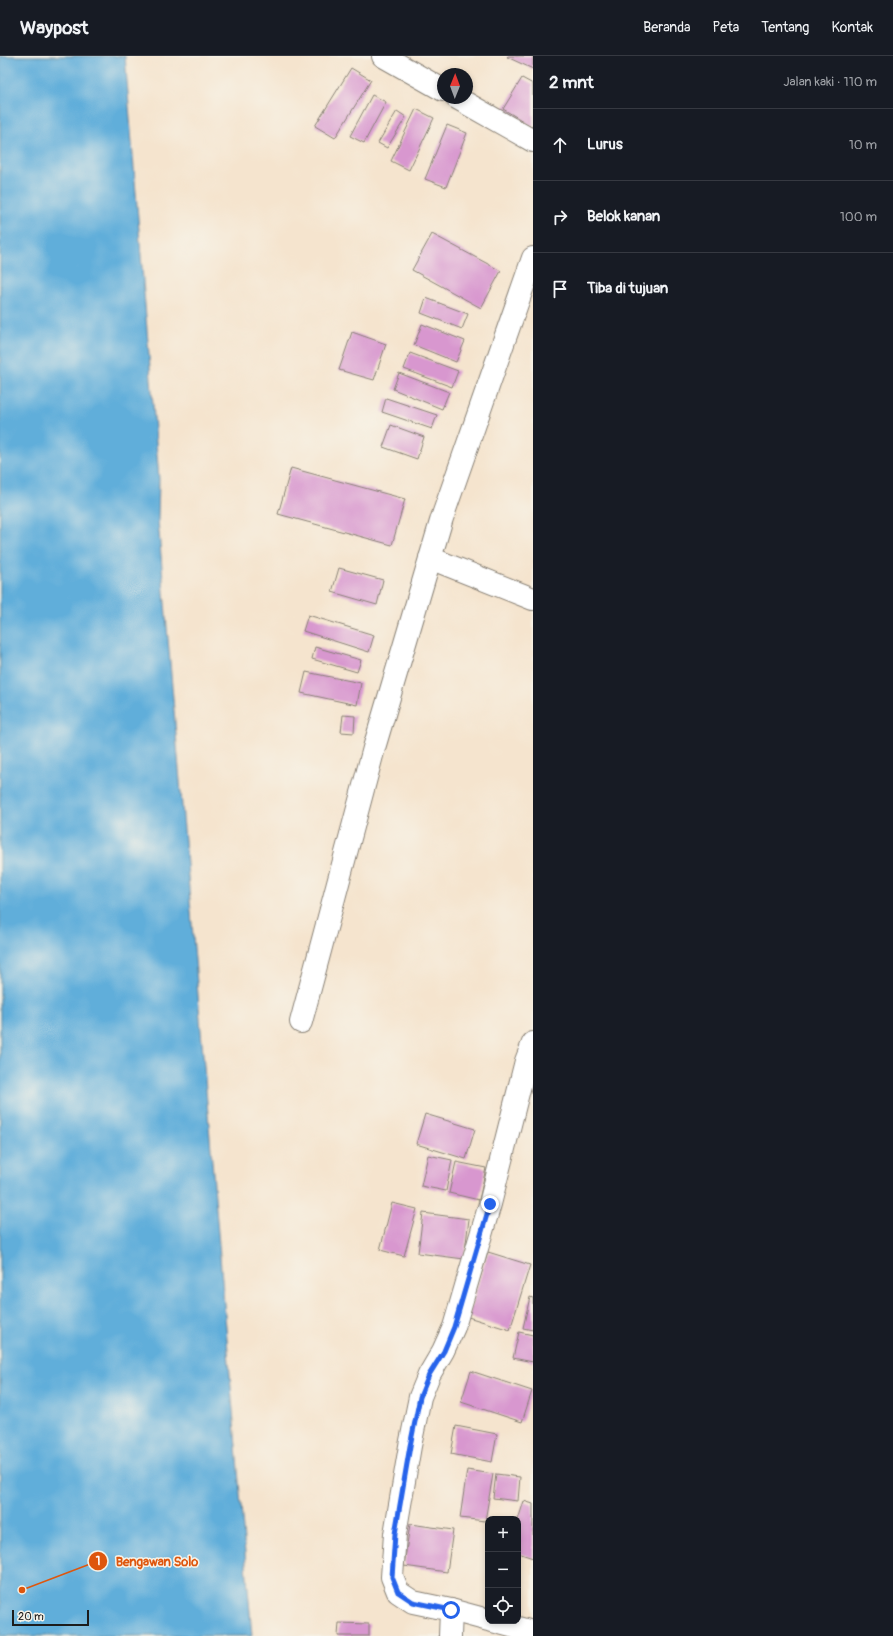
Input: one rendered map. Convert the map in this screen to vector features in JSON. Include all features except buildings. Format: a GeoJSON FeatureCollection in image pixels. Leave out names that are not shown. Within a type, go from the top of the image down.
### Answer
{"type":"FeatureCollection","features":[{"type":"Feature","properties":{"kind":"street"},"geometry":{"type":"LineString","coordinates":[[383,56],[437,87]]}},
{"type":"Feature","properties":{"kind":"street"},"geometry":{"type":"LineString","coordinates":[[468,104],[533,141]]}},
{"type":"Feature","properties":{"kind":"street"},"geometry":{"type":"LineString","coordinates":[[301,1022],[374,748],[442,518],[533,258]]}},
{"type":"Feature","properties":{"kind":"street"},"geometry":{"type":"LineString","coordinates":[[430,558],[533,599]]}},
{"type":"Feature","properties":{"kind":"street"},"geometry":{"type":"LineString","coordinates":[[485,1619],[413,1602],[398,1592],[392,1577],[395,1534],[420,1397],[429,1375],[444,1351],[454,1327],[490,1204],[526,1061],[533,1043]]}},
{"type":"Feature","properties":{"kind":"street"},"geometry":{"type":"LineString","coordinates":[[450,1636],[451,1610]]}},
{"type":"Feature","properties":{"kind":"street"},"geometry":{"type":"LineString","coordinates":[[503,1624],[533,1632]]}},
{"type":"Feature","properties":{"kind":"water"},"geometry":{"type":"Polygon","coordinates":[[[0,56],[125,56],[159,479],[158,520],[252,1636],[0,1636],[0,56]]]}},
{"type":"Feature","properties":{"kind":"place","name":"Bengawan Solo"},"geometry":{"type":"Point","coordinates":[22,1590]}},
{"type":"Feature","properties":{"kind":"route"},"geometry":{"type":"LineString","coordinates":[[451,1610],[413,1602],[398,1592],[392,1577],[395,1534],[420,1397],[429,1375],[444,1351],[454,1327],[465,1285],[490,1204]]}}]}
